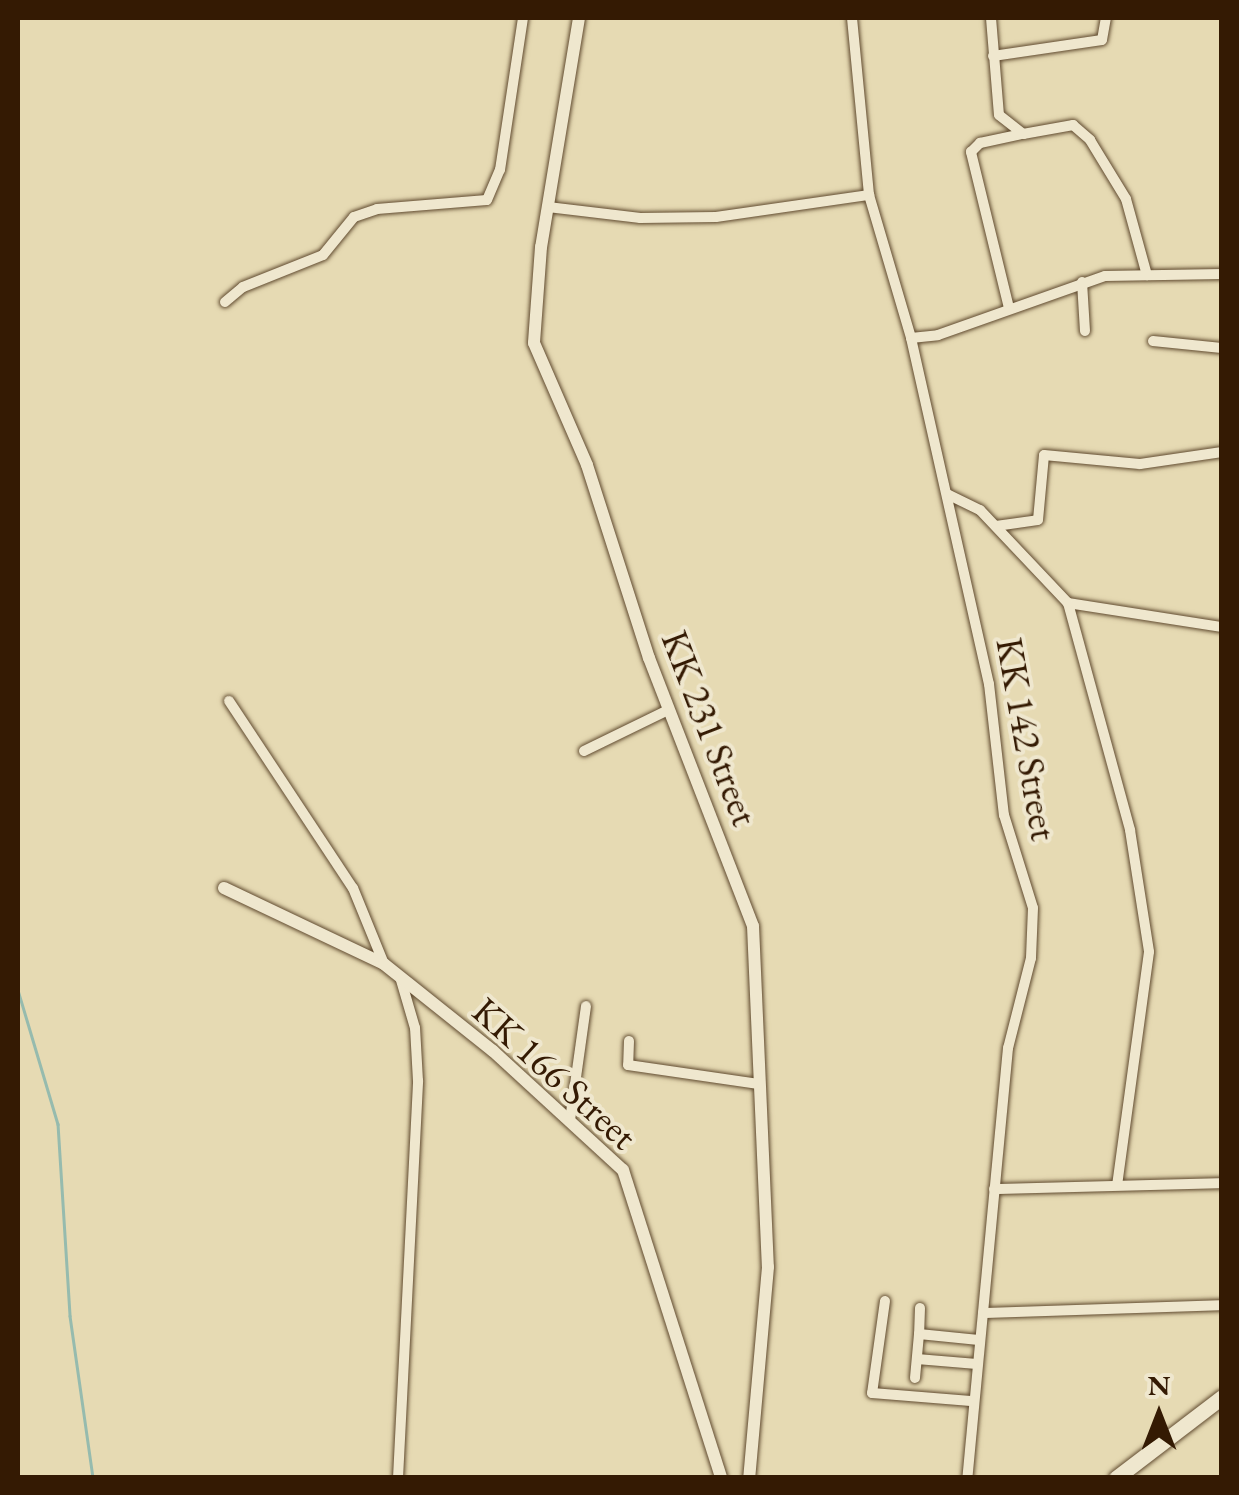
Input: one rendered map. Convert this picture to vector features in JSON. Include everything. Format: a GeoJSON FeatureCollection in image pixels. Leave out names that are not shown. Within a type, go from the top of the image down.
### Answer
{"type":"FeatureCollection","features":[{"type":"Feature","properties":{"kind":"main road"},"geometry":{"type":"LineString","coordinates":[[1116,1478],[1222,1397]]}},
{"type":"Feature","properties":{"kind":"street"},"geometry":{"type":"LineString","coordinates":[[224,302],[242,287],[324,255],[354,217],[376,209],[487,200],[500,170],[523,18]]}},
{"type":"Feature","properties":{"kind":"street","name":"KK 231 Street"},"geometry":{"type":"LineString","coordinates":[[579,18],[536,286],[537,362],[587,466],[668,710],[753,926],[768,1268],[749,1478]]}},
{"type":"Feature","properties":{"kind":"street","name":"KK 142 Street"},"geometry":{"type":"LineString","coordinates":[[852,18],[869,195],[911,338],[989,684],[1004,816],[1033,908],[1031,958],[1008,1048],[966,1478]]}},
{"type":"Feature","properties":{"kind":"street"},"geometry":{"type":"LineString","coordinates":[[991,18],[999,115],[1023,134]]}},
{"type":"Feature","properties":{"kind":"street"},"geometry":{"type":"LineString","coordinates":[[993,56],[1102,40],[1106,18]]}},
{"type":"Feature","properties":{"kind":"street"},"geometry":{"type":"LineString","coordinates":[[1009,308],[971,152],[980,143],[1074,125],[1090,140],[1126,199],[1147,275]]}},
{"type":"Feature","properties":{"kind":"street"},"geometry":{"type":"LineString","coordinates":[[548,207],[640,218],[716,217],[869,195]]}},
{"type":"Feature","properties":{"kind":"street"},"geometry":{"type":"LineString","coordinates":[[911,338],[1082,282],[1147,275],[1222,274]]}},
{"type":"Feature","properties":{"kind":"street"},"geometry":{"type":"LineString","coordinates":[[1082,282],[1084,331]]}},
{"type":"Feature","properties":{"kind":"street"},"geometry":{"type":"LineString","coordinates":[[1153,341],[1222,348]]}},
{"type":"Feature","properties":{"kind":"street"},"geometry":{"type":"LineString","coordinates":[[996,526],[1038,520],[1044,455],[1140,464],[1222,452]]}},
{"type":"Feature","properties":{"kind":"street"},"geometry":{"type":"LineString","coordinates":[[946,494],[980,510],[1068,603],[1130,830],[1149,952],[1116,1186]]}},
{"type":"Feature","properties":{"kind":"street"},"geometry":{"type":"LineString","coordinates":[[1068,603],[1222,627]]}},
{"type":"Feature","properties":{"kind":"street"},"geometry":{"type":"LineString","coordinates":[[229,701],[353,888],[384,964]]}},
{"type":"Feature","properties":{"kind":"street"},"geometry":{"type":"LineString","coordinates":[[584,751],[668,710]]}},
{"type":"Feature","properties":{"kind":"street","name":"KK 166 Street"},"geometry":{"type":"LineString","coordinates":[[224,888],[384,964],[570,1120],[622,1170],[721,1478]]}},
{"type":"Feature","properties":{"kind":"street"},"geometry":{"type":"LineString","coordinates":[[398,1478],[418,1081],[415,1028],[400,980]]}},
{"type":"Feature","properties":{"kind":"street"},"geometry":{"type":"LineString","coordinates":[[570,1120],[586,1006]]}},
{"type":"Feature","properties":{"kind":"street"},"geometry":{"type":"LineString","coordinates":[[628,1041],[628,1065],[759,1084]]}},
{"type":"Feature","properties":{"kind":"street"},"geometry":{"type":"LineString","coordinates":[[994,1190],[1222,1183]]}},
{"type":"Feature","properties":{"kind":"street"},"geometry":{"type":"LineString","coordinates":[[885,1301],[872,1393],[971,1402]]}},
{"type":"Feature","properties":{"kind":"street"},"geometry":{"type":"LineString","coordinates":[[982,1313],[1222,1306]]}},
{"type":"Feature","properties":{"kind":"street"},"geometry":{"type":"LineString","coordinates":[[915,1378],[920,1308]]}},
{"type":"Feature","properties":{"kind":"street"},"geometry":{"type":"LineString","coordinates":[[919,1334],[979,1340]]}},
{"type":"Feature","properties":{"kind":"street"},"geometry":{"type":"LineString","coordinates":[[917,1358],[976,1364]]}},
{"type":"Feature","properties":{"kind":"waterway"},"geometry":{"type":"LineString","coordinates":[[18,990],[58,1124],[70,1316],[93,1478]]}}]}
